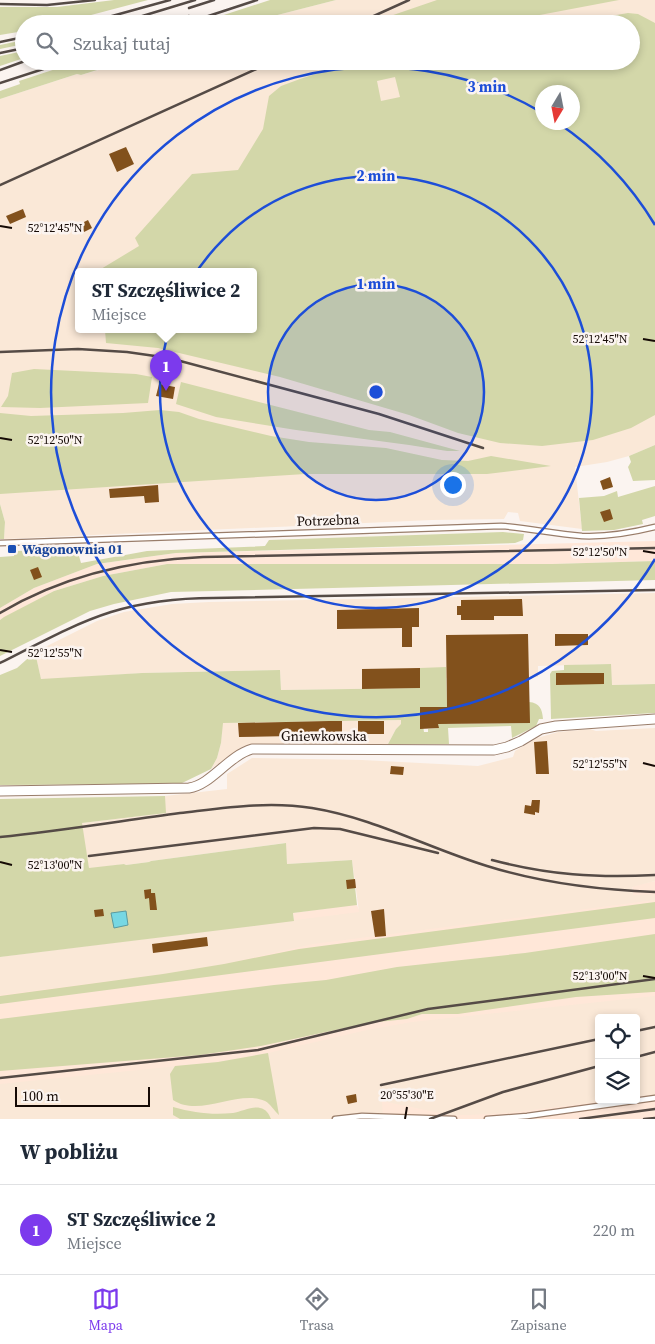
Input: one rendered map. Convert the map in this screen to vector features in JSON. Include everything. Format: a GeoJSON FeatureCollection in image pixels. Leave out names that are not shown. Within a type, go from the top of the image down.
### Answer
{"type":"FeatureCollection","features":[{"type":"Feature","properties":{"kind":"street","name":"Gniewkowska"},"geometry":{"type":"LineString","coordinates":[[0,791],[189,788],[200,785],[235,758],[252,749],[494,750],[521,741],[541,729],[556,726],[655,719]]}},
{"type":"Feature","properties":{"kind":"lane","name":"Potrzebna"},"geometry":{"type":"LineString","coordinates":[[0,543],[501,526],[583,536],[600,536],[655,527]]}},
{"type":"Feature","properties":{"kind":"lane"},"geometry":{"type":"LineString","coordinates":[[487,1119],[527,1116],[655,1098]]}},
{"type":"Feature","properties":{"kind":"lane"},"geometry":{"type":"LineString","coordinates":[[335,1119],[362,1116],[454,1119]]}},
{"type":"Feature","properties":{"kind":"shaded area"},"geometry":{"type":"Polygon","coordinates":[[[336,0],[655,0],[655,445],[629,456],[575,467],[582,529],[520,521],[518,513],[508,512],[504,519],[432,520],[4,539],[5,522],[0,504],[0,99],[77,74],[81,75],[99,70],[640,70],[640,15],[277,15],[336,0]]]}},
{"type":"Feature","properties":{"kind":"shaded area"},"geometry":{"type":"Polygon","coordinates":[[[655,541],[655,561],[552,564],[167,564],[103,576],[54,591],[0,620],[0,608],[34,588],[97,564],[176,553],[655,541]]]}},
{"type":"Feature","properties":{"kind":"shaded area"},"geometry":{"type":"Polygon","coordinates":[[[655,593],[655,684],[611,685],[610,664],[538,666],[538,677],[447,678],[420,669],[420,688],[281,690],[280,670],[142,673],[41,680],[35,652],[97,621],[124,612],[172,604],[655,593]]]}},
{"type":"Feature","properties":{"kind":"shaded area"},"geometry":{"type":"Polygon","coordinates":[[[401,720],[402,724],[396,729],[388,744],[252,744],[242,747],[211,769],[217,758],[221,743],[222,723],[401,720]]]}},
{"type":"Feature","properties":{"kind":"shaded area"},"geometry":{"type":"Polygon","coordinates":[[[655,728],[655,881],[632,887],[633,895],[655,894],[655,900],[313,944],[224,964],[163,974],[0,995],[0,957],[359,912],[352,860],[287,864],[285,843],[89,869],[81,823],[165,813],[165,796],[227,789],[227,774],[252,758],[362,760],[478,766],[513,757],[515,751],[537,738],[558,732],[590,729],[596,731],[655,728]]]}},
{"type":"Feature","properties":{"kind":"shaded area"},"geometry":{"type":"Polygon","coordinates":[[[655,881],[655,1119],[0,1119],[0,957],[294,921],[293,913],[351,905],[357,905],[360,912],[633,895],[632,886],[655,881]]]}},
{"type":"Feature","properties":{"kind":"shaded area"},"geometry":{"type":"Polygon","coordinates":[[[655,996],[655,1095],[640,1097],[640,1014],[595,1014],[595,1102],[507,1113],[450,1115],[382,1101],[383,1119],[0,1119],[0,1084],[218,1062],[412,1022],[655,996]]]}},
{"type":"Feature","properties":{"kind":"green space"},"geometry":{"type":"Polygon","coordinates":[[[114,0],[148,0],[91,15],[15,15],[15,32],[0,35],[0,7],[57,7],[114,0]]]}},
{"type":"Feature","properties":{"kind":"green space"},"geometry":{"type":"Polygon","coordinates":[[[270,0],[336,0],[277,15],[224,15],[270,0]]]}},
{"type":"Feature","properties":{"kind":"green space"},"geometry":{"type":"Polygon","coordinates":[[[437,0],[619,0],[540,15],[393,15],[437,0]]]}},
{"type":"Feature","properties":{"kind":"green space"},"geometry":{"type":"Polygon","coordinates":[[[638,14],[640,15],[616,15],[638,14]]]}},
{"type":"Feature","properties":{"kind":"green space"},"geometry":{"type":"Polygon","coordinates":[[[640,15],[655,23],[655,415],[631,428],[593,440],[542,446],[500,443],[458,433],[409,415],[280,377],[158,348],[106,343],[105,333],[257,333],[257,268],[103,268],[139,246],[135,238],[192,174],[238,170],[263,129],[269,96],[281,86],[328,70],[640,70],[640,15]],[[395,77],[377,81],[381,101],[400,97],[395,77]]]}},
{"type":"Feature","properties":{"kind":"green space"},"geometry":{"type":"Polygon","coordinates":[[[15,42],[15,46],[0,49],[0,45],[15,42]]]}},
{"type":"Feature","properties":{"kind":"green space"},"geometry":{"type":"Polygon","coordinates":[[[15,53],[15,61],[0,66],[0,56],[15,53]]]}},
{"type":"Feature","properties":{"kind":"green space"},"geometry":{"type":"Polygon","coordinates":[[[53,70],[97,70],[81,75],[77,74],[0,99],[0,91],[20,84],[19,81],[53,70]]]}},
{"type":"Feature","properties":{"kind":"green space"},"geometry":{"type":"Polygon","coordinates":[[[34,369],[136,374],[152,377],[148,403],[40,408],[1,407],[8,396],[12,373],[34,369]]]}},
{"type":"Feature","properties":{"kind":"green space"},"geometry":{"type":"Polygon","coordinates":[[[181,382],[369,430],[390,432],[460,451],[447,451],[296,430],[216,417],[176,404],[181,382]]]}},
{"type":"Feature","properties":{"kind":"green space"},"geometry":{"type":"Polygon","coordinates":[[[160,410],[179,412],[199,419],[271,436],[309,442],[386,448],[442,460],[468,461],[491,456],[551,466],[487,474],[305,474],[0,494],[0,413],[31,416],[160,410]]]}},
{"type":"Feature","properties":{"kind":"green space"},"geometry":{"type":"Polygon","coordinates":[[[655,445],[655,480],[633,481],[628,467],[631,462],[629,456],[655,445]]]}},
{"type":"Feature","properties":{"kind":"green space"},"geometry":{"type":"Polygon","coordinates":[[[655,486],[655,516],[642,520],[643,524],[614,530],[582,531],[579,498],[604,496],[617,491],[618,497],[655,486]]]}},
{"type":"Feature","properties":{"kind":"green space"},"geometry":{"type":"Polygon","coordinates":[[[0,504],[5,522],[4,539],[0,539],[0,504]]]}},
{"type":"Feature","properties":{"kind":"green space"},"geometry":{"type":"Polygon","coordinates":[[[503,532],[524,534],[523,540],[515,543],[176,553],[97,564],[34,588],[0,608],[0,557],[14,556],[15,551],[77,549],[81,563],[147,551],[265,546],[269,540],[503,532]]]}},
{"type":"Feature","properties":{"kind":"green space"},"geometry":{"type":"Polygon","coordinates":[[[655,561],[655,580],[171,592],[90,611],[0,656],[0,620],[4,617],[54,591],[103,576],[167,564],[552,564],[655,561]]]}},
{"type":"Feature","properties":{"kind":"green space"},"geometry":{"type":"Polygon","coordinates":[[[35,652],[41,679],[142,673],[280,670],[281,690],[420,688],[420,668],[446,667],[447,707],[420,707],[424,732],[428,732],[428,729],[438,728],[438,714],[448,724],[529,723],[529,702],[540,707],[543,719],[539,719],[536,726],[512,738],[511,726],[448,728],[449,744],[388,744],[401,724],[401,720],[223,723],[221,743],[217,758],[211,769],[180,784],[0,785],[0,675],[17,668],[35,652]]]}},
{"type":"Feature","properties":{"kind":"green space"},"geometry":{"type":"Polygon","coordinates":[[[611,664],[612,685],[655,684],[655,713],[551,719],[550,674],[552,671],[564,670],[564,665],[611,664]]]}},
{"type":"Feature","properties":{"kind":"green space"},"geometry":{"type":"Polygon","coordinates":[[[165,796],[166,813],[82,823],[89,868],[126,865],[286,843],[287,864],[352,860],[357,905],[293,913],[294,921],[0,957],[0,799],[165,796]]]}},
{"type":"Feature","properties":{"kind":"green space"},"geometry":{"type":"Polygon","coordinates":[[[655,902],[655,918],[0,1004],[0,996],[163,974],[299,949],[655,902]]]}},
{"type":"Feature","properties":{"kind":"green space"},"geometry":{"type":"Polygon","coordinates":[[[655,934],[655,992],[576,997],[458,1014],[422,1014],[407,1019],[368,1023],[261,1046],[200,1055],[0,1071],[0,1019],[326,980],[397,967],[525,953],[655,934]]]}},
{"type":"Feature","properties":{"kind":"green space"},"geometry":{"type":"Polygon","coordinates":[[[268,1053],[279,1115],[267,1102],[254,1098],[195,1106],[184,1105],[173,1100],[170,1074],[175,1066],[218,1062],[268,1053]]]}},
{"type":"Feature","properties":{"kind":"green space"},"geometry":{"type":"Polygon","coordinates":[[[173,1107],[210,1114],[233,1113],[257,1108],[266,1111],[271,1119],[180,1119],[173,1115],[173,1107]]]}},
{"type":"Feature","properties":{"kind":"water"},"geometry":{"type":"Polygon","coordinates":[[[126,911],[128,925],[114,928],[111,913],[126,911]]]}},
{"type":"Feature","properties":{"kind":"building"},"geometry":{"type":"Polygon","coordinates":[[[126,147],[134,164],[117,172],[109,154],[126,147]]]}},
{"type":"Feature","properties":{"kind":"building"},"geometry":{"type":"Polygon","coordinates":[[[23,209],[26,217],[10,224],[6,216],[23,209]]]}},
{"type":"Feature","properties":{"kind":"building"},"geometry":{"type":"Polygon","coordinates":[[[88,220],[92,228],[84,232],[80,224],[88,220]]]}},
{"type":"Feature","properties":{"kind":"building"},"geometry":{"type":"Polygon","coordinates":[[[159,384],[175,387],[173,399],[156,396],[159,384]]]}},
{"type":"Feature","properties":{"kind":"building"},"geometry":{"type":"Polygon","coordinates":[[[610,477],[613,487],[603,490],[600,481],[610,477]]]}},
{"type":"Feature","properties":{"kind":"building"},"geometry":{"type":"Polygon","coordinates":[[[158,485],[159,502],[145,503],[144,496],[110,498],[109,489],[158,485]]]}},
{"type":"Feature","properties":{"kind":"building"},"geometry":{"type":"Polygon","coordinates":[[[610,509],[613,519],[604,522],[600,512],[610,509]]]}},
{"type":"Feature","properties":{"kind":"building"},"geometry":{"type":"Polygon","coordinates":[[[38,567],[42,577],[34,580],[30,570],[38,567]]]}},
{"type":"Feature","properties":{"kind":"building"},"geometry":{"type":"Polygon","coordinates":[[[522,599],[523,616],[494,616],[494,620],[461,620],[461,615],[457,615],[457,606],[461,606],[461,600],[522,599]]]}},
{"type":"Feature","properties":{"kind":"building"},"geometry":{"type":"Polygon","coordinates":[[[419,608],[419,627],[412,627],[412,647],[402,647],[402,628],[337,629],[337,610],[419,608]]]}},
{"type":"Feature","properties":{"kind":"building"},"geometry":{"type":"Polygon","coordinates":[[[528,634],[530,723],[438,724],[439,728],[420,729],[420,707],[447,707],[446,635],[528,634]]]}},
{"type":"Feature","properties":{"kind":"building"},"geometry":{"type":"Polygon","coordinates":[[[555,634],[588,634],[588,645],[555,646],[555,634]]]}},
{"type":"Feature","properties":{"kind":"building"},"geometry":{"type":"Polygon","coordinates":[[[420,668],[420,688],[362,689],[362,669],[420,668]]]}},
{"type":"Feature","properties":{"kind":"building"},"geometry":{"type":"Polygon","coordinates":[[[556,673],[604,673],[604,684],[556,685],[556,673]]]}},
{"type":"Feature","properties":{"kind":"building"},"geometry":{"type":"Polygon","coordinates":[[[342,721],[342,735],[239,737],[238,723],[342,721]]]}},
{"type":"Feature","properties":{"kind":"building"},"geometry":{"type":"Polygon","coordinates":[[[358,721],[384,721],[384,734],[358,734],[358,721]]]}},
{"type":"Feature","properties":{"kind":"building"},"geometry":{"type":"Polygon","coordinates":[[[547,741],[549,774],[536,774],[534,742],[547,741]]]}},
{"type":"Feature","properties":{"kind":"building"},"geometry":{"type":"Polygon","coordinates":[[[391,766],[404,767],[403,775],[390,774],[391,766]]]}},
{"type":"Feature","properties":{"kind":"building"},"geometry":{"type":"Polygon","coordinates":[[[532,800],[540,800],[539,813],[535,812],[535,815],[524,813],[525,805],[531,806],[532,800]]]}},
{"type":"Feature","properties":{"kind":"building"},"geometry":{"type":"Polygon","coordinates":[[[355,879],[356,888],[347,889],[346,880],[355,879]]]}},
{"type":"Feature","properties":{"kind":"building"},"geometry":{"type":"Polygon","coordinates":[[[151,889],[151,893],[155,893],[157,910],[150,910],[149,898],[145,899],[144,890],[151,889]]]}},
{"type":"Feature","properties":{"kind":"building"},"geometry":{"type":"Polygon","coordinates":[[[103,909],[104,916],[95,917],[94,910],[103,909]]]}},
{"type":"Feature","properties":{"kind":"building"},"geometry":{"type":"Polygon","coordinates":[[[384,909],[386,936],[375,937],[371,911],[384,909]]]}},
{"type":"Feature","properties":{"kind":"building"},"geometry":{"type":"Polygon","coordinates":[[[207,937],[208,946],[153,953],[152,944],[207,937]]]}},
{"type":"Feature","properties":{"kind":"building"},"geometry":{"type":"Polygon","coordinates":[[[356,1094],[357,1102],[348,1104],[346,1096],[356,1094]]]}},
{"type":"Feature","properties":{"kind":"railway"},"geometry":{"type":"LineString","coordinates":[[0,4],[47,5],[95,0]]}},
{"type":"Feature","properties":{"kind":"railway"},"geometry":{"type":"LineString","coordinates":[[116,15],[170,0]]}},
{"type":"Feature","properties":{"kind":"railway"},"geometry":{"type":"LineString","coordinates":[[146,15],[195,0]]}},
{"type":"Feature","properties":{"kind":"railway"},"geometry":{"type":"LineString","coordinates":[[189,8],[214,0]]}},
{"type":"Feature","properties":{"kind":"railway"},"geometry":{"type":"LineString","coordinates":[[211,15],[257,0]]}},
{"type":"Feature","properties":{"kind":"railway"},"geometry":{"type":"LineString","coordinates":[[376,15],[409,0]]}},
{"type":"Feature","properties":{"kind":"railway"},"geometry":{"type":"LineString","coordinates":[[0,42],[15,39]]}},
{"type":"Feature","properties":{"kind":"railway"},"geometry":{"type":"LineString","coordinates":[[0,53],[15,50]]}},
{"type":"Feature","properties":{"kind":"railway"},"geometry":{"type":"LineString","coordinates":[[0,70],[15,65]]}},
{"type":"Feature","properties":{"kind":"railway"},"geometry":{"type":"LineString","coordinates":[[0,83],[40,70]]}},
{"type":"Feature","properties":{"kind":"railway"},"geometry":{"type":"LineString","coordinates":[[0,185],[254,70]]}},
{"type":"Feature","properties":{"kind":"railway"},"geometry":{"type":"LineString","coordinates":[[0,352],[78,349],[127,352],[169,358],[379,414],[483,448]]}},
{"type":"Feature","properties":{"kind":"railway"},"geometry":{"type":"LineString","coordinates":[[0,613],[48,589],[98,572],[123,566],[176,559],[655,548]]}},
{"type":"Feature","properties":{"kind":"railway"},"geometry":{"type":"LineString","coordinates":[[0,663],[83,622],[111,612],[149,603],[174,600],[655,590]]}},
{"type":"Feature","properties":{"kind":"railway"},"geometry":{"type":"LineString","coordinates":[[0,837],[229,807],[295,806],[312,808],[357,819],[465,859],[527,877],[570,884],[655,892]]}},
{"type":"Feature","properties":{"kind":"railway"},"geometry":{"type":"LineString","coordinates":[[89,856],[314,828],[340,829],[438,853]]}},
{"type":"Feature","properties":{"kind":"railway"},"geometry":{"type":"LineString","coordinates":[[492,860],[533,869],[593,876],[655,875]]}},
{"type":"Feature","properties":{"kind":"railway"},"geometry":{"type":"LineString","coordinates":[[0,1078],[258,1050],[428,1009],[655,979]]}},
{"type":"Feature","properties":{"kind":"railway"},"geometry":{"type":"LineString","coordinates":[[640,1030],[655,1027]]}},
{"type":"Feature","properties":{"kind":"railway"},"geometry":{"type":"LineString","coordinates":[[381,1085],[595,1040]]}},
{"type":"Feature","properties":{"kind":"railway"},"geometry":{"type":"LineString","coordinates":[[640,1056],[655,1052]]}},
{"type":"Feature","properties":{"kind":"railway"},"geometry":{"type":"LineString","coordinates":[[430,1119],[503,1092],[595,1067]]}},
{"type":"Feature","properties":{"kind":"railway"},"geometry":{"type":"LineString","coordinates":[[580,1119],[655,1109]]}},
{"type":"Feature","properties":{"kind":"railway"},"geometry":{"type":"LineString","coordinates":[[644,1119],[655,1118]]}},
{"type":"Feature","properties":{"kind":"place","name":"ST Szczęśliwice 2"},"geometry":{"type":"Point","coordinates":[166,391]}},
{"type":"Feature","properties":{"kind":"place","name":"Wagonownia 01"},"geometry":{"type":"Point","coordinates":[12,549]}}]}
